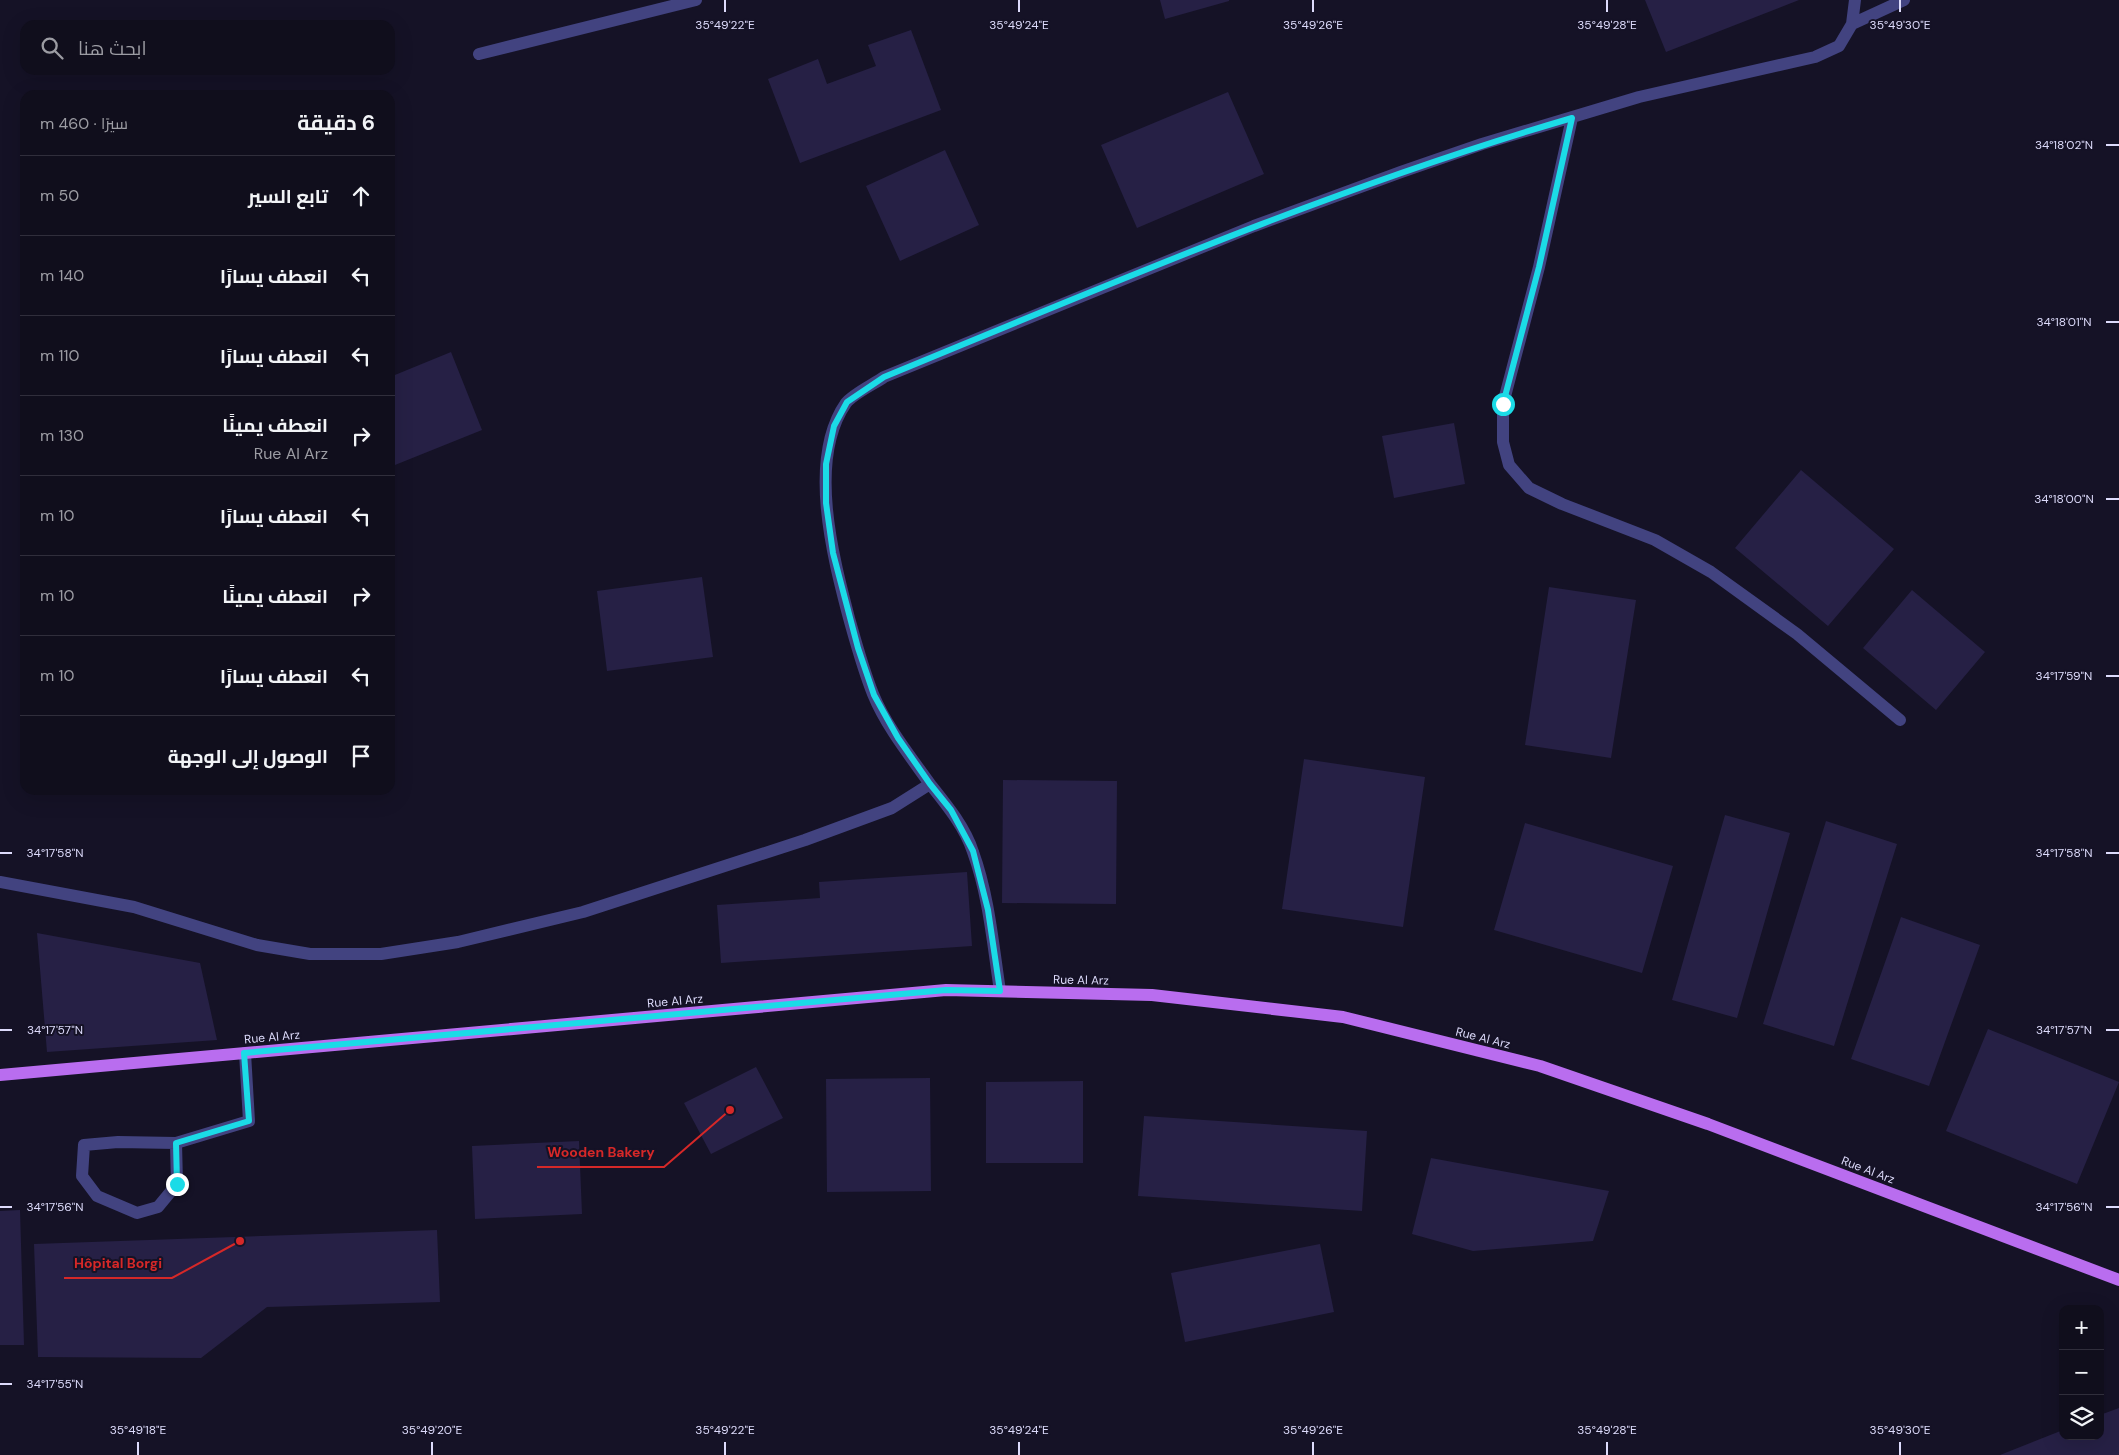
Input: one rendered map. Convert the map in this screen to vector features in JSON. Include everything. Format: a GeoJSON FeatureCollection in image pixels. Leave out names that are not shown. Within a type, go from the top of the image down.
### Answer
{"type":"FeatureCollection","features":[{"type":"Feature","properties":{"kind":"main road","name":"Rue Al Arz"},"geometry":{"type":"LineString","coordinates":[[0,1075],[946,990],[1152,995],[1343,1017],[1540,1066],[1708,1124],[2119,1280]]}},
{"type":"Feature","properties":{"kind":"street"},"geometry":{"type":"LineString","coordinates":[[479,54],[696,0]]}},
{"type":"Feature","properties":{"kind":"street"},"geometry":{"type":"LineString","coordinates":[[1000,991],[988,910],[973,851],[951,810],[898,738],[874,695],[858,648],[833,553],[826,503],[826,464],[834,426],[847,402],[884,377],[1254,226],[1410,168],[1482,144],[1638,97],[1815,57],[1839,46],[1852,24],[1855,0]]}},
{"type":"Feature","properties":{"kind":"street"},"geometry":{"type":"LineString","coordinates":[[1852,24],[1904,0]]}},
{"type":"Feature","properties":{"kind":"street"},"geometry":{"type":"LineString","coordinates":[[1572,118],[1539,267],[1503,404],[1503,442],[1509,465],[1529,488],[1562,504],[1655,540],[1712,572],[1797,634],[1900,720]]}},
{"type":"Feature","properties":{"kind":"street"},"geometry":{"type":"LineString","coordinates":[[0,882],[134,907],[257,945],[310,954],[382,954],[458,942],[583,912],[796,843],[884,811],[930,784]]}},
{"type":"Feature","properties":{"kind":"street"},"geometry":{"type":"LineString","coordinates":[[176,1143],[177,1184],[158,1207],[137,1213],[97,1196],[82,1176],[84,1145],[118,1142],[176,1143],[249,1121],[244,1053]]}},
{"type":"Feature","properties":{"kind":"building"},"geometry":{"type":"Polygon","coordinates":[[[1160,0],[1229,0],[1229,1],[1165,19],[1160,0]]]}},
{"type":"Feature","properties":{"kind":"building"},"geometry":{"type":"Polygon","coordinates":[[[1645,0],[1799,0],[1666,52],[1645,0]]]}},
{"type":"Feature","properties":{"kind":"building"},"geometry":{"type":"Polygon","coordinates":[[[911,30],[941,110],[800,163],[768,79],[818,59],[827,84],[876,66],[868,45],[911,30]]]}},
{"type":"Feature","properties":{"kind":"building"},"geometry":{"type":"Polygon","coordinates":[[[1228,92],[1264,174],[1137,228],[1101,145],[1228,92]]]}},
{"type":"Feature","properties":{"kind":"building"},"geometry":{"type":"Polygon","coordinates":[[[945,150],[979,225],[900,261],[866,186],[945,150]]]}},
{"type":"Feature","properties":{"kind":"building"},"geometry":{"type":"Polygon","coordinates":[[[451,352],[482,430],[395,465],[395,375],[451,352]]]}},
{"type":"Feature","properties":{"kind":"building"},"geometry":{"type":"Polygon","coordinates":[[[1454,423],[1465,484],[1394,498],[1382,436],[1454,423]]]}},
{"type":"Feature","properties":{"kind":"building"},"geometry":{"type":"Polygon","coordinates":[[[1801,470],[1894,549],[1828,626],[1735,548],[1801,470]]]}},
{"type":"Feature","properties":{"kind":"building"},"geometry":{"type":"Polygon","coordinates":[[[702,577],[713,657],[607,671],[597,591],[702,577]]]}},
{"type":"Feature","properties":{"kind":"building"},"geometry":{"type":"Polygon","coordinates":[[[1549,587],[1636,600],[1611,758],[1525,745],[1549,587]]]}},
{"type":"Feature","properties":{"kind":"building"},"geometry":{"type":"Polygon","coordinates":[[[1912,590],[1985,652],[1936,710],[1863,648],[1912,590]]]}},
{"type":"Feature","properties":{"kind":"building"},"geometry":{"type":"Polygon","coordinates":[[[1304,759],[1425,777],[1403,927],[1282,909],[1304,759]]]}},
{"type":"Feature","properties":{"kind":"building"},"geometry":{"type":"Polygon","coordinates":[[[1003,780],[1117,781],[1116,904],[1002,903],[1003,780]]]}},
{"type":"Feature","properties":{"kind":"building"},"geometry":{"type":"Polygon","coordinates":[[[1725,815],[1790,833],[1737,1018],[1672,1000],[1725,815]]]}},
{"type":"Feature","properties":{"kind":"building"},"geometry":{"type":"Polygon","coordinates":[[[1826,821],[1897,844],[1834,1046],[1763,1024],[1826,821]]]}},
{"type":"Feature","properties":{"kind":"building"},"geometry":{"type":"Polygon","coordinates":[[[1525,823],[1673,866],[1642,973],[1494,930],[1525,823]]]}},
{"type":"Feature","properties":{"kind":"building"},"geometry":{"type":"Polygon","coordinates":[[[967,872],[972,946],[721,963],[717,905],[820,898],[819,882],[967,872]]]}},
{"type":"Feature","properties":{"kind":"building"},"geometry":{"type":"Polygon","coordinates":[[[1901,917],[1980,945],[1929,1086],[1851,1059],[1901,917]]]}},
{"type":"Feature","properties":{"kind":"building"},"geometry":{"type":"Polygon","coordinates":[[[37,933],[200,963],[217,1040],[47,1052],[37,933]]]}},
{"type":"Feature","properties":{"kind":"building"},"geometry":{"type":"Polygon","coordinates":[[[1988,1029],[2119,1082],[2077,1184],[1946,1131],[1988,1029]]]}},
{"type":"Feature","properties":{"kind":"building"},"geometry":{"type":"Polygon","coordinates":[[[756,1067],[783,1118],[711,1154],[684,1103],[756,1067]]]}},
{"type":"Feature","properties":{"kind":"building"},"geometry":{"type":"Polygon","coordinates":[[[930,1078],[931,1191],[827,1192],[826,1079],[930,1078]]]}},
{"type":"Feature","properties":{"kind":"building"},"geometry":{"type":"Polygon","coordinates":[[[1083,1081],[1083,1163],[986,1163],[986,1082],[1083,1081]]]}},
{"type":"Feature","properties":{"kind":"building"},"geometry":{"type":"Polygon","coordinates":[[[1144,1116],[1367,1131],[1362,1211],[1138,1196],[1144,1116]]]}},
{"type":"Feature","properties":{"kind":"building"},"geometry":{"type":"Polygon","coordinates":[[[579,1141],[582,1214],[475,1219],[472,1146],[579,1141]]]}},
{"type":"Feature","properties":{"kind":"building"},"geometry":{"type":"Polygon","coordinates":[[[1431,1158],[1609,1191],[1593,1241],[1473,1251],[1412,1234],[1431,1158]]]}},
{"type":"Feature","properties":{"kind":"building"},"geometry":{"type":"Polygon","coordinates":[[[20,1210],[24,1345],[0,1345],[0,1211],[20,1210]]]}},
{"type":"Feature","properties":{"kind":"building"},"geometry":{"type":"Polygon","coordinates":[[[437,1230],[440,1302],[267,1307],[201,1358],[38,1357],[34,1244],[437,1230]]]}},
{"type":"Feature","properties":{"kind":"building"},"geometry":{"type":"Polygon","coordinates":[[[1320,1244],[1334,1312],[1185,1342],[1171,1273],[1320,1244]]]}},
{"type":"Feature","properties":{"kind":"building"},"geometry":{"type":"Polygon","coordinates":[[[2119,1408],[2119,1455],[2000,1455],[2059,1432],[2059,1440],[2104,1440],[2104,1414],[2119,1408]]]}},
{"type":"Feature","properties":{"kind":"place","name":"Wooden Bakery"},"geometry":{"type":"Point","coordinates":[730,1110]}},
{"type":"Feature","properties":{"kind":"place","name":"Hôpital Borgi"},"geometry":{"type":"Point","coordinates":[240,1241]}},
{"type":"Feature","properties":{"kind":"route"},"geometry":{"type":"LineString","coordinates":[[177,1184],[176,1143],[249,1121],[244,1053],[946,990],[1000,991],[988,910],[973,851],[951,810],[898,738],[874,695],[858,648],[833,553],[826,503],[826,464],[834,426],[847,402],[884,377],[1254,226],[1482,144],[1572,118],[1539,267],[1503,404]]}}]}
